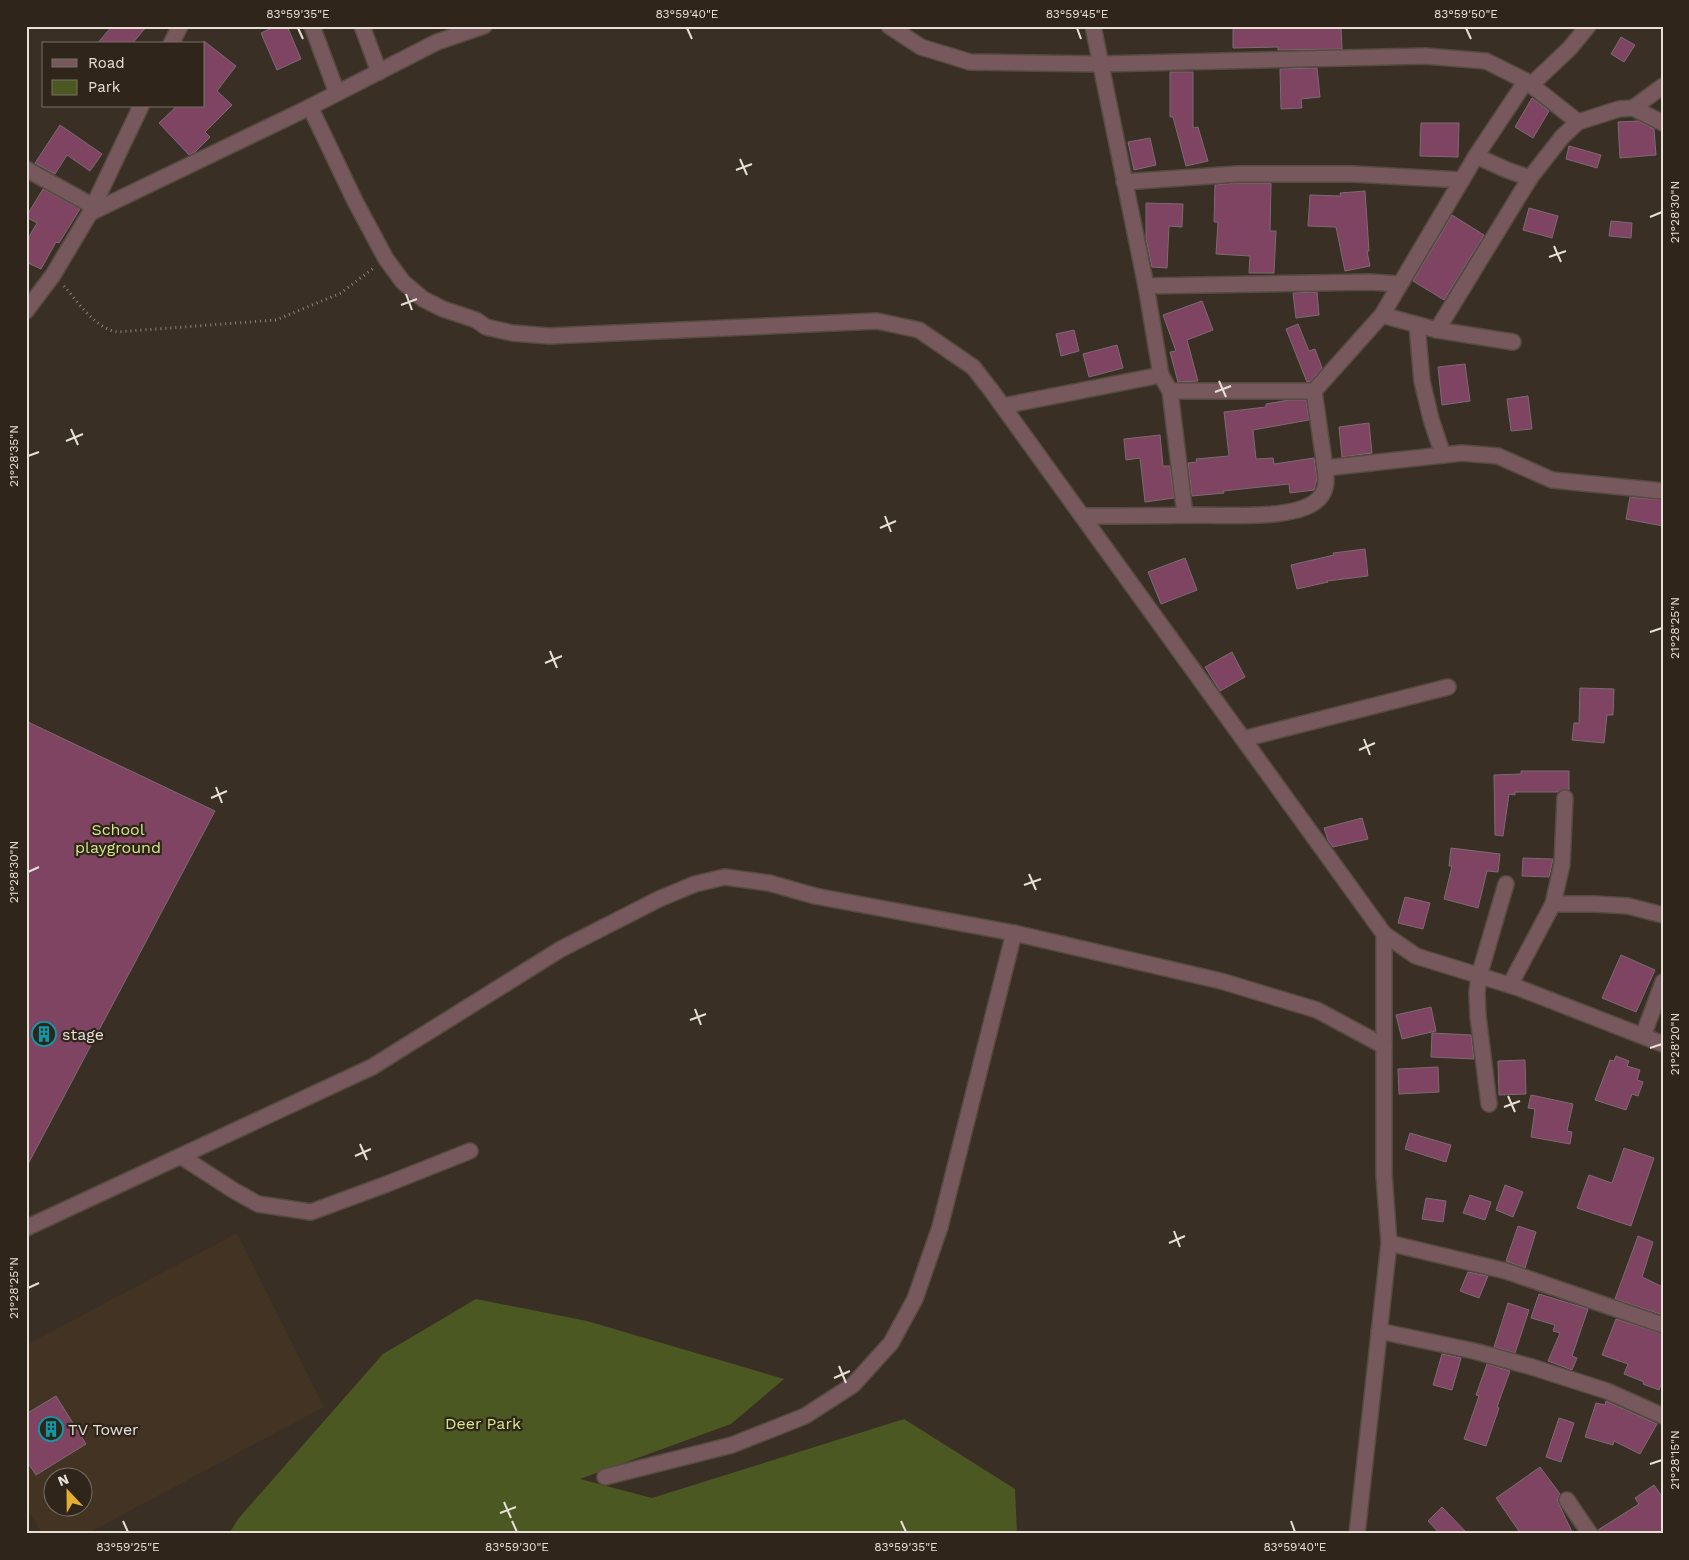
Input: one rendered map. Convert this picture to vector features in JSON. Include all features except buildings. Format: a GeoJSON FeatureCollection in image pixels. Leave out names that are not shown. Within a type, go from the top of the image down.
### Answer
{"type":"FeatureCollection","features":[{"type":"Feature","properties":{"kind":"street"},"geometry":{"type":"LineString","coordinates":[[172,42],[180,26]]}},
{"type":"Feature","properties":{"kind":"street"},"geometry":{"type":"LineString","coordinates":[[312,26],[337,93]]}},
{"type":"Feature","properties":{"kind":"street"},"geometry":{"type":"LineString","coordinates":[[362,26],[380,72]]}},
{"type":"Feature","properties":{"kind":"street"},"geometry":{"type":"LineString","coordinates":[[92,210],[310,107],[437,42],[484,26]]}},
{"type":"Feature","properties":{"kind":"street"},"geometry":{"type":"LineString","coordinates":[[889,26],[921,47],[970,62],[1101,64],[1425,56],[1486,61],[1529,83],[1578,122]]}},
{"type":"Feature","properties":{"kind":"street"},"geometry":{"type":"LineString","coordinates":[[1093,26],[1146,286],[1161,375],[1170,391],[1185,516]]}},
{"type":"Feature","properties":{"kind":"street"},"geometry":{"type":"LineString","coordinates":[[1170,391],[1314,391],[1382,316],[1476,156],[1529,83],[1570,48],[1588,26]]}},
{"type":"Feature","properties":{"kind":"street"},"geometry":{"type":"LineString","coordinates":[[1633,108],[1663,86]]}},
{"type":"Feature","properties":{"kind":"street"},"geometry":{"type":"LineString","coordinates":[[310,107],[355,201],[386,259],[403,282],[423,299],[443,309],[476,320],[486,327],[512,334],[549,336],[877,321],[919,330],[973,366],[1384,934],[1416,956],[1510,985],[1663,1044]]}},
{"type":"Feature","properties":{"kind":"street"},"geometry":{"type":"LineString","coordinates":[[26,311],[53,275],[92,210],[140,108]]}},
{"type":"Feature","properties":{"kind":"street"},"geometry":{"type":"LineString","coordinates":[[1437,330],[1530,178],[1562,137],[1578,122],[1618,109],[1633,108],[1663,123]]}},
{"type":"Feature","properties":{"kind":"street"},"geometry":{"type":"LineString","coordinates":[[1476,156],[1530,178]]}},
{"type":"Feature","properties":{"kind":"street"},"geometry":{"type":"LineString","coordinates":[[26,169],[92,210]]}},
{"type":"Feature","properties":{"kind":"street"},"geometry":{"type":"LineString","coordinates":[[1124,182],[1256,174],[1353,174],[1462,180]]}},
{"type":"Feature","properties":{"kind":"street"},"geometry":{"type":"LineString","coordinates":[[1146,286],[1370,282],[1400,284]]}},
{"type":"Feature","properties":{"kind":"street"},"geometry":{"type":"LineString","coordinates":[[1382,316],[1437,330],[1514,342]]}},
{"type":"Feature","properties":{"kind":"street"},"geometry":{"type":"LineString","coordinates":[[1417,325],[1422,381],[1430,419],[1442,456]]}},
{"type":"Feature","properties":{"kind":"street"},"geometry":{"type":"LineString","coordinates":[[1003,406],[1161,375]]}},
{"type":"Feature","properties":{"kind":"street"},"geometry":{"type":"LineString","coordinates":[[1083,516],[1265,515],[1301,510],[1315,503],[1326,490],[1327,480],[1314,391]]}},
{"type":"Feature","properties":{"kind":"street"},"geometry":{"type":"LineString","coordinates":[[1325,468],[1462,453],[1498,456],[1552,480],[1663,491]]}},
{"type":"Feature","properties":{"kind":"street"},"geometry":{"type":"LineString","coordinates":[[1243,739],[1448,687]]}},
{"type":"Feature","properties":{"kind":"street"},"geometry":{"type":"LineString","coordinates":[[1510,985],[1553,904],[1562,864],[1565,798]]}},
{"type":"Feature","properties":{"kind":"street"},"geometry":{"type":"LineString","coordinates":[[26,1228],[372,1067],[561,949],[659,899],[695,884],[725,877],[768,883],[815,896],[1014,933],[1221,981],[1317,1010],[1384,1046]]}},
{"type":"Feature","properties":{"kind":"street"},"geometry":{"type":"LineString","coordinates":[[1489,1104],[1478,1016],[1477,992],[1479,976],[1506,884]]}},
{"type":"Feature","properties":{"kind":"street"},"geometry":{"type":"LineString","coordinates":[[1553,904],[1628,906],[1663,915]]}},
{"type":"Feature","properties":{"kind":"street"},"geometry":{"type":"LineString","coordinates":[[605,1477],[732,1445],[805,1416],[853,1384],[891,1343],[915,1299],[940,1227],[1014,933]]}},
{"type":"Feature","properties":{"kind":"street"},"geometry":{"type":"LineString","coordinates":[[1358,1534],[1388,1243],[1384,1174],[1384,934]]}},
{"type":"Feature","properties":{"kind":"street"},"geometry":{"type":"LineString","coordinates":[[1642,1036],[1663,982]]}},
{"type":"Feature","properties":{"kind":"street"},"geometry":{"type":"LineString","coordinates":[[182,1156],[233,1190],[258,1204],[311,1212],[387,1184],[470,1150]]}},
{"type":"Feature","properties":{"kind":"street"},"geometry":{"type":"LineString","coordinates":[[1388,1243],[1506,1271],[1663,1325]]}},
{"type":"Feature","properties":{"kind":"street"},"geometry":{"type":"LineString","coordinates":[[1379,1331],[1474,1351],[1532,1367],[1607,1391],[1663,1416]]}},
{"type":"Feature","properties":{"kind":"street"},"geometry":{"type":"LineString","coordinates":[[1566,1500],[1590,1534]]}},
{"type":"Feature","properties":{"kind":"path"},"geometry":{"type":"LineString","coordinates":[[53,275],[97,321],[110,330],[117,332],[276,320],[341,293],[386,259]]}},
{"type":"Feature","properties":{"kind":"shaded area"},"geometry":{"type":"Polygon","coordinates":[[[237,1233],[324,1407],[87,1534],[42,1534],[26,1506],[26,1345],[237,1233]]]}},
{"type":"Feature","properties":{"kind":"green space","name":"Deer Park"},"geometry":{"type":"Polygon","coordinates":[[[476,1299],[587,1321],[784,1379],[731,1424],[580,1479],[652,1498],[904,1419],[1015,1489],[1017,1534],[229,1534],[238,1519],[383,1354],[476,1299]]]}},
{"type":"Feature","properties":{"kind":"place","name":"stage"},"geometry":{"type":"Point","coordinates":[44,1034]}},
{"type":"Feature","properties":{"kind":"place","name":"TV Tower"},"geometry":{"type":"Point","coordinates":[51,1429]}},
{"type":"Feature","properties":{"kind":"park label","name":"School playground"},"geometry":{"type":"Point","coordinates":[118,838]}}]}
